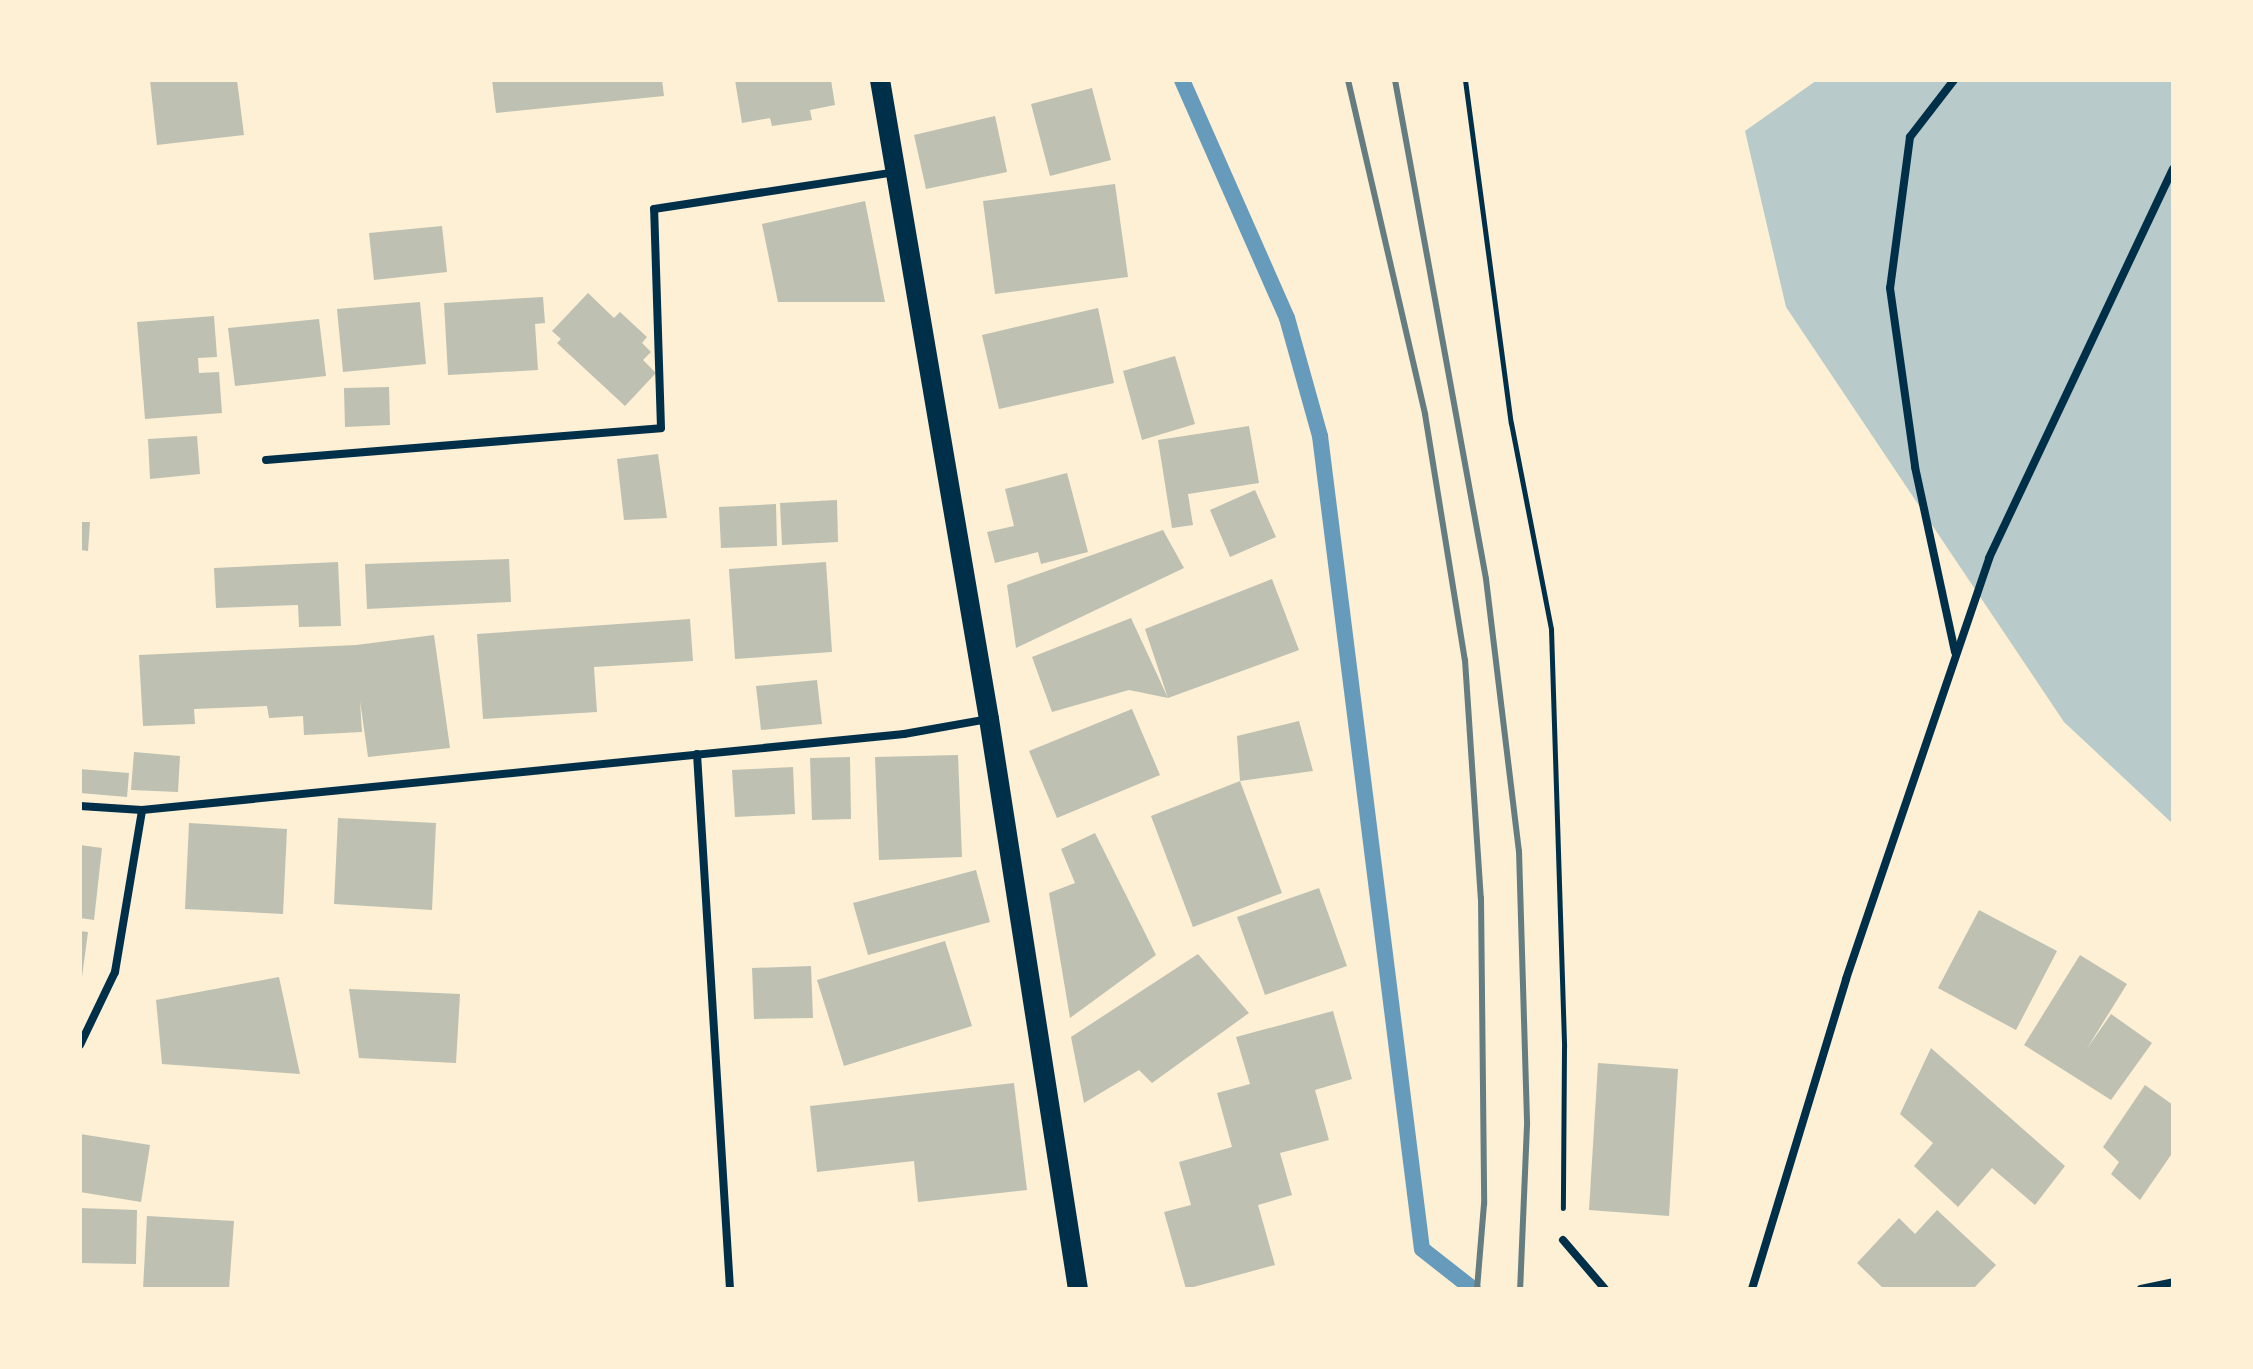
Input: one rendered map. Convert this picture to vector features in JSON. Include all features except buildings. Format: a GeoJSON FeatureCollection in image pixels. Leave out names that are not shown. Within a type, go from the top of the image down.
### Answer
{"type":"FeatureCollection","features":[{"type":"Feature","properties":{"kind":"main road"},"geometry":{"type":"LineString","coordinates":[[880,80],[989,719],[1078,1289]]}},
{"type":"Feature","properties":{"kind":"street"},"geometry":{"type":"LineString","coordinates":[[1954,80],[1910,137],[1890,288],[1915,467],[1955,653]]}},
{"type":"Feature","properties":{"kind":"street"},"geometry":{"type":"LineString","coordinates":[[1752,1289],[1846,979],[1989,558],[2173,169]]}},
{"type":"Feature","properties":{"kind":"street"},"geometry":{"type":"LineString","coordinates":[[266,460],[661,428],[654,209],[896,172]]}},
{"type":"Feature","properties":{"kind":"street"},"geometry":{"type":"LineString","coordinates":[[80,806],[142,810],[904,734],[989,719]]}},
{"type":"Feature","properties":{"kind":"street"},"geometry":{"type":"LineString","coordinates":[[697,754],[730,1289]]}},
{"type":"Feature","properties":{"kind":"street"},"geometry":{"type":"LineString","coordinates":[[80,1045],[115,972],[142,810]]}},
{"type":"Feature","properties":{"kind":"street"},"geometry":{"type":"LineString","coordinates":[[1563,1240],[1605,1289]]}},
{"type":"Feature","properties":{"kind":"street"},"geometry":{"type":"LineString","coordinates":[[2148,1288],[2173,1282]]}},
{"type":"Feature","properties":{"kind":"path"},"geometry":{"type":"LineString","coordinates":[[1465,80],[1511,423],[1551,629],[1564,1047],[1563,1240]]}},
{"type":"Feature","properties":{"kind":"shaded area"},"geometry":{"type":"Polygon","coordinates":[[[1817,80],[2173,80],[2173,824],[2064,722],[1786,307],[1745,131],[1817,80]]]}},
{"type":"Feature","properties":{"kind":"waterway"},"geometry":{"type":"LineString","coordinates":[[1182,80],[1287,318],[1320,436],[1422,1249],[1473,1289]]}},
{"type":"Feature","properties":{"kind":"railway"},"geometry":{"type":"LineString","coordinates":[[1348,80],[1425,414],[1465,660],[1481,898],[1484,1204],[1477,1289]]}},
{"type":"Feature","properties":{"kind":"railway"},"geometry":{"type":"LineString","coordinates":[[1395,80],[1486,579],[1519,851],[1527,1125],[1520,1289]]}}]}
